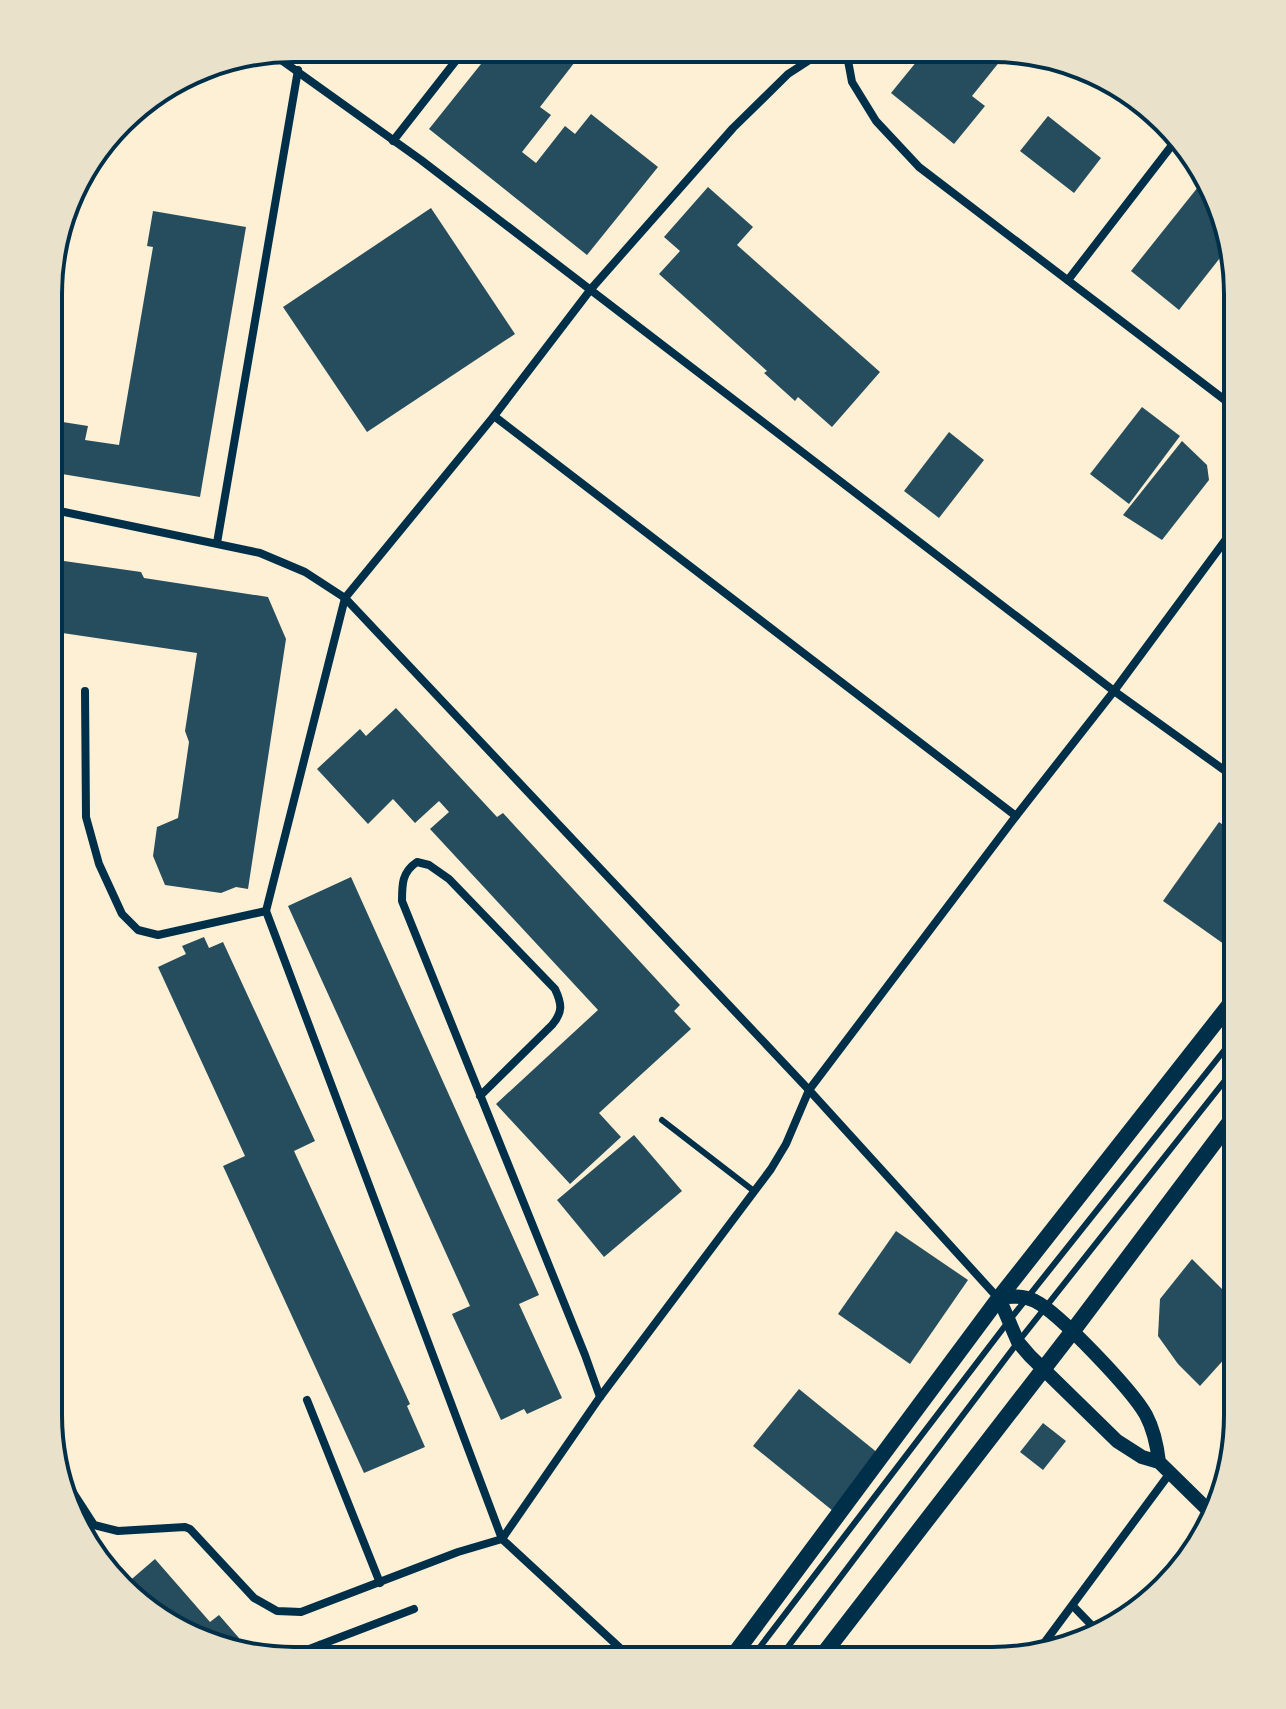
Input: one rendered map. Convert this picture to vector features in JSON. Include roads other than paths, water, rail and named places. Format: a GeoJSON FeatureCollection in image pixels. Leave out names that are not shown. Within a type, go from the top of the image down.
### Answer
{"type":"FeatureCollection","features":[{"type":"Feature","properties":{"kind":"main road"},"geometry":{"type":"LineString","coordinates":[[740,1647],[999,1298],[1224,1012]]}},
{"type":"Feature","properties":{"kind":"main road"},"geometry":{"type":"LineString","coordinates":[[829,1647],[1224,1130]]}},
{"type":"Feature","properties":{"kind":"street"},"geometry":{"type":"LineString","coordinates":[[393,141],[455,62]]}},
{"type":"Feature","properties":{"kind":"street"},"geometry":{"type":"LineString","coordinates":[[619,1647],[502,1539],[266,911],[345,598],[494,416],[591,289],[733,128],[788,74],[806,62]]}},
{"type":"Feature","properties":{"kind":"street"},"geometry":{"type":"LineString","coordinates":[[848,62],[852,82],[876,121],[919,167],[1224,399]]}},
{"type":"Feature","properties":{"kind":"street"},"geometry":{"type":"LineString","coordinates":[[286,63],[591,289],[1114,691],[1224,770]]}},
{"type":"Feature","properties":{"kind":"street"},"geometry":{"type":"LineString","coordinates":[[217,543],[298,70]]}},
{"type":"Feature","properties":{"kind":"street"},"geometry":{"type":"LineString","coordinates":[[1068,280],[1171,147]]}},
{"type":"Feature","properties":{"kind":"street"},"geometry":{"type":"LineString","coordinates":[[494,416],[1016,816]]}},
{"type":"Feature","properties":{"kind":"street"},"geometry":{"type":"LineString","coordinates":[[62,511],[260,553],[293,567],[345,598],[809,1090],[999,1298],[1018,1342],[1043,1369],[1117,1441],[1164,1467],[1204,1507]]}},
{"type":"Feature","properties":{"kind":"street"},"geometry":{"type":"LineString","coordinates":[[80,1504],[94,1525],[118,1531],[190,1529],[254,1598],[277,1611],[301,1612],[458,1552],[502,1539],[600,1397],[754,1191],[786,1144],[809,1090],[1224,542]]}},
{"type":"Feature","properties":{"kind":"street"},"geometry":{"type":"LineString","coordinates":[[85,691],[86,817],[99,864],[122,914],[138,930],[158,935],[266,911]]}},
{"type":"Feature","properties":{"kind":"street"},"geometry":{"type":"LineString","coordinates":[[480,1096],[552,1025],[559,1016],[562,1003],[555,989],[449,879],[429,865],[417,862],[409,867],[404,876],[402,901],[600,1397]]}},
{"type":"Feature","properties":{"kind":"street"},"geometry":{"type":"LineString","coordinates":[[999,1298],[1027,1298],[1045,1308],[1072,1332],[1137,1402],[1152,1428],[1164,1467]]}},
{"type":"Feature","properties":{"kind":"street"},"geometry":{"type":"LineString","coordinates":[[307,1400],[380,1583]]}},
{"type":"Feature","properties":{"kind":"street"},"geometry":{"type":"LineString","coordinates":[[1047,1640],[1073,1606],[1164,1467]]}},
{"type":"Feature","properties":{"kind":"street"},"geometry":{"type":"LineString","coordinates":[[1073,1606],[1091,1624]]}},
{"type":"Feature","properties":{"kind":"street"},"geometry":{"type":"LineString","coordinates":[[313,1647],[414,1609]]}},
{"type":"Feature","properties":{"kind":"lane"},"geometry":{"type":"LineString","coordinates":[[760,1647],[1008,1322],[1224,1051]]}},
{"type":"Feature","properties":{"kind":"lane"},"geometry":{"type":"LineString","coordinates":[[788,1647],[1018,1342],[1224,1082]]}},
{"type":"Feature","properties":{"kind":"lane"},"geometry":{"type":"LineString","coordinates":[[662,1120],[754,1191]]}},
{"type":"Feature","properties":{"kind":"lane"},"geometry":{"type":"LineString","coordinates":[[320,1644],[324,1647]]}}]}
